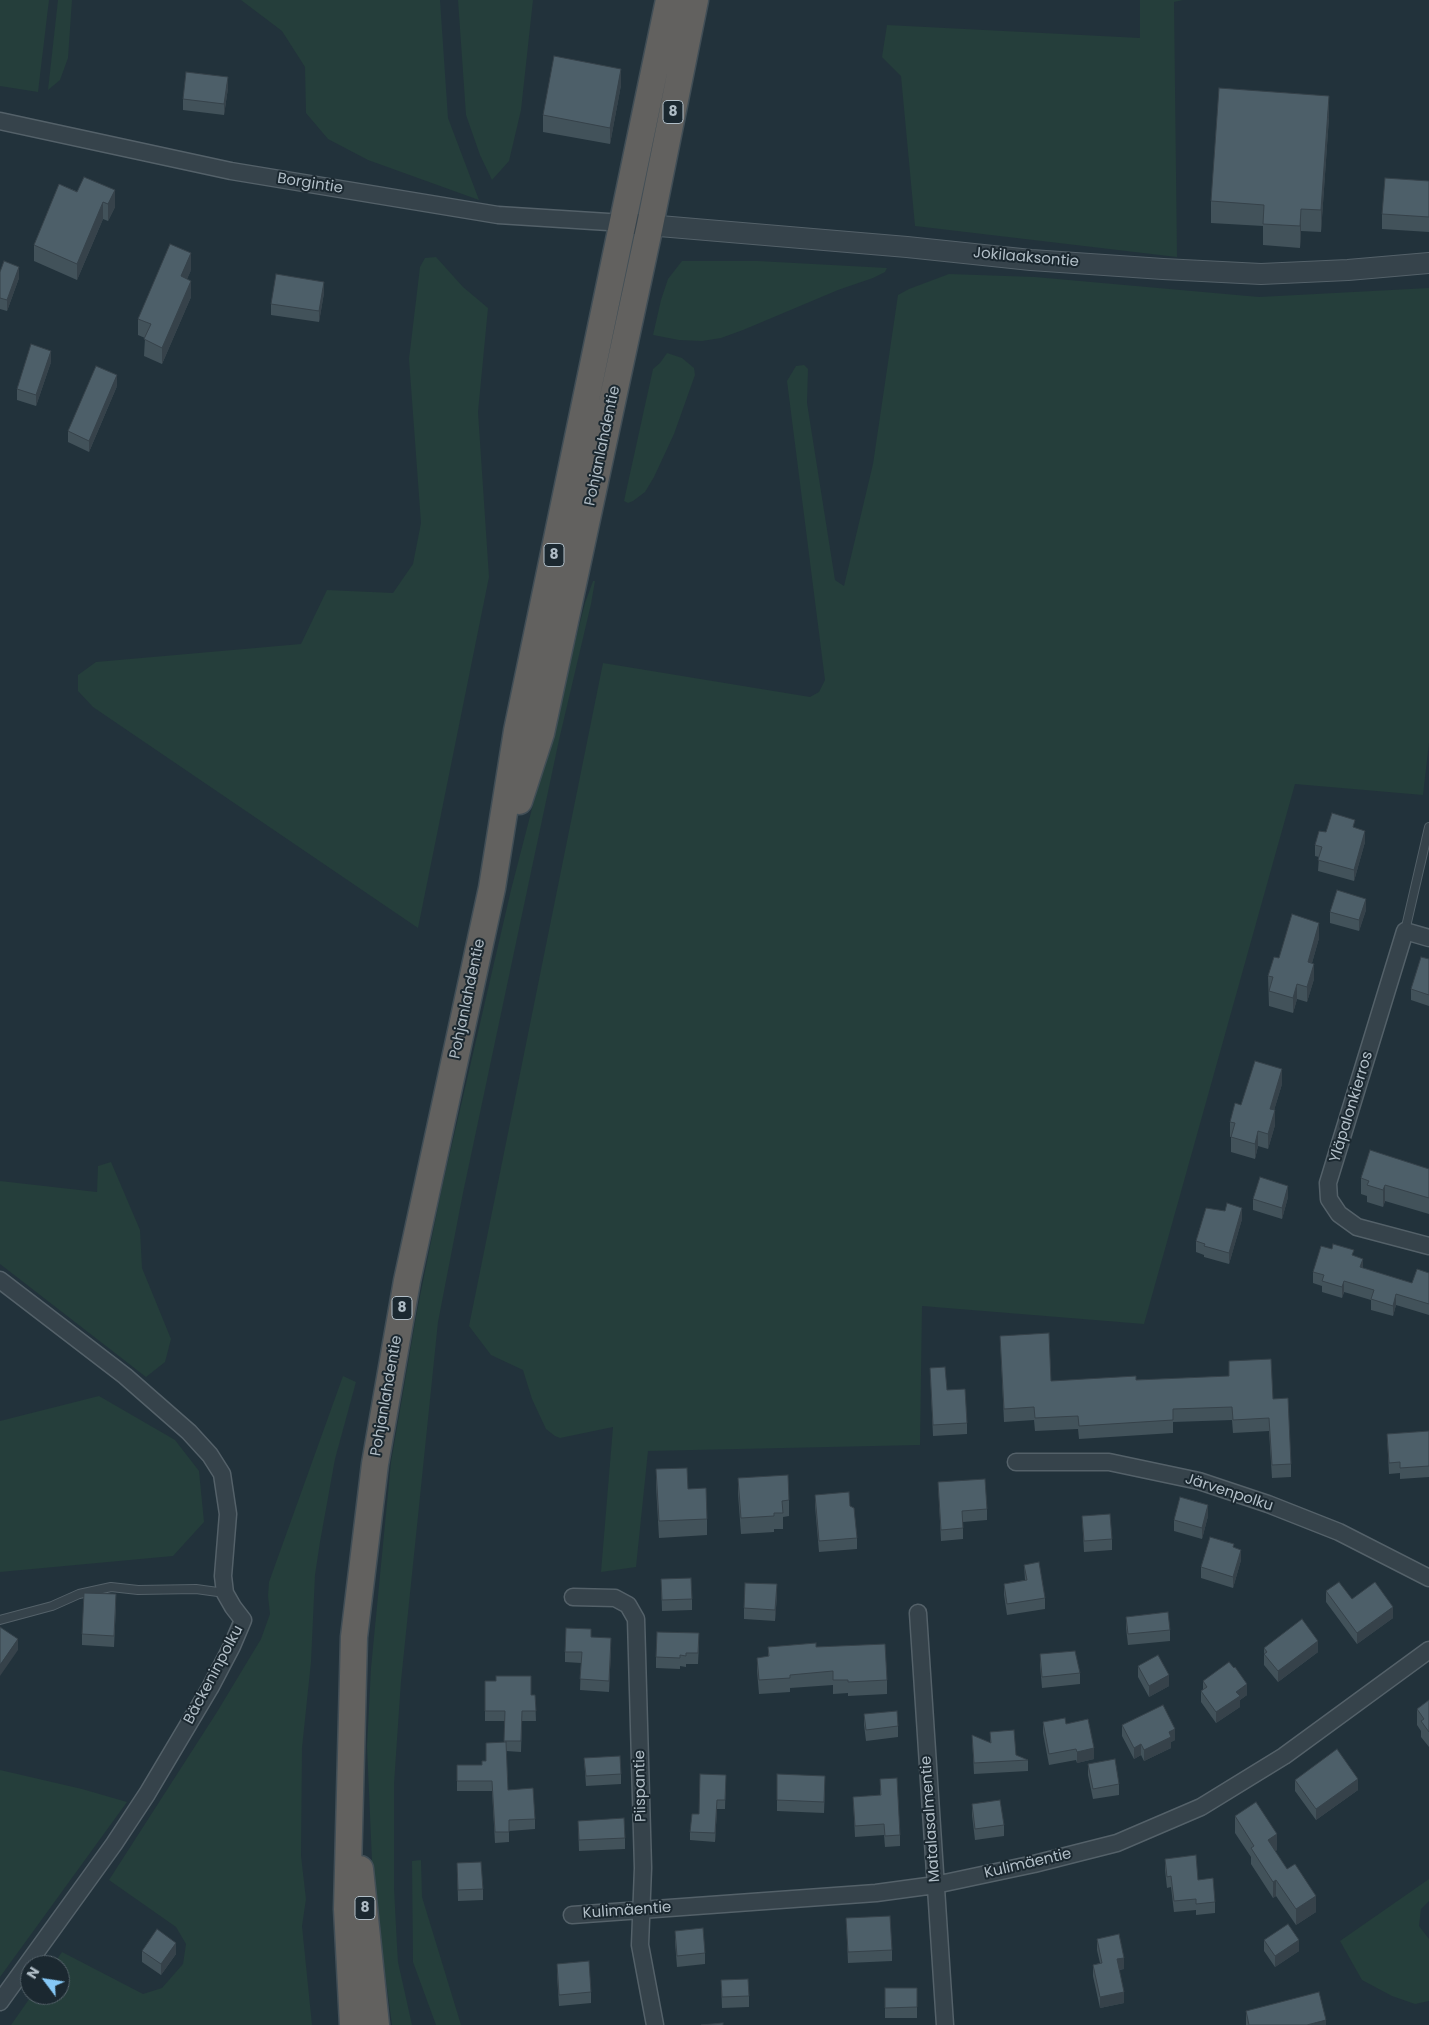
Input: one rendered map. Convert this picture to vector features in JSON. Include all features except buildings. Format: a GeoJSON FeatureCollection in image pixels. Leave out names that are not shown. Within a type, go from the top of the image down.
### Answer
{"type":"FeatureCollection","features":[{"type":"Feature","properties":{"kind":"highway","name":"Pohjanlahdentie"},"geometry":{"type":"LineString","coordinates":[[353,2025],[346,1909],[354,1637],[375,1464],[406,1281],[492,888],[518,731],[669,0]]}},
{"type":"Feature","properties":{"kind":"highway","name":"Pohjanlahdentie"},"geometry":{"type":"LineString","coordinates":[[492,888],[541,733],[650,225],[695,0]]}},
{"type":"Feature","properties":{"kind":"highway","name":"Pohjanlahdentie"},"geometry":{"type":"LineString","coordinates":[[350,1792],[365,1905],[376,2025]]}},
{"type":"Feature","properties":{"kind":"street","name":"Borgintie"},"geometry":{"type":"LineString","coordinates":[[0,121],[231,171],[498,215],[624,223]]}},
{"type":"Feature","properties":{"kind":"street","name":"Jokilaaksontie"},"geometry":{"type":"LineString","coordinates":[[624,223],[907,247],[1030,260],[1173,270],[1261,274],[1348,270],[1429,263]]}},
{"type":"Feature","properties":{"kind":"street"},"geometry":{"type":"LineString","coordinates":[[1405,931],[1429,938]]}},
{"type":"Feature","properties":{"kind":"street","name":"Yläpalonkierros"},"geometry":{"type":"LineString","coordinates":[[1405,931],[1328,1183],[1330,1199],[1339,1214],[1357,1226],[1429,1246]]}},
{"type":"Feature","properties":{"kind":"street","name":"Bäckeninpolku"},"geometry":{"type":"LineString","coordinates":[[0,1280],[125,1376],[189,1432],[210,1455],[222,1474],[227,1504],[228,1514],[223,1576],[225,1593],[232,1608],[243,1620],[210,1688],[147,1794],[114,1844],[0,2002]]}},
{"type":"Feature","properties":{"kind":"street","name":"Järvenpolku"},"geometry":{"type":"LineString","coordinates":[[1016,1462],[1109,1462],[1199,1481],[1268,1504],[1339,1532],[1429,1578]]}},
{"type":"Feature","properties":{"kind":"street","name":"Piispantie"},"geometry":{"type":"LineString","coordinates":[[573,1597],[615,1598],[628,1605],[636,1619],[643,1868],[640,1945],[655,2025]]}},
{"type":"Feature","properties":{"kind":"street","name":"Matalasalmentie"},"geometry":{"type":"LineString","coordinates":[[918,1613],[945,2025]]}},
{"type":"Feature","properties":{"kind":"street","name":"Kulimäentie"},"geometry":{"type":"LineString","coordinates":[[572,1916],[876,1893],[936,1885],[1034,1864],[1117,1842],[1201,1806],[1284,1756],[1429,1650]]}},
{"type":"Feature","properties":{"kind":"lane"},"geometry":{"type":"LineString","coordinates":[[1405,931],[1429,827]]}},
{"type":"Feature","properties":{"kind":"lane"},"geometry":{"type":"LineString","coordinates":[[0,1620],[43,1608],[79,1594],[110,1587],[138,1590],[196,1589],[225,1593]]}},
{"type":"Feature","properties":{"kind":"green space"},"geometry":{"type":"Polygon","coordinates":[[[0,0],[49,0],[38,92],[0,86],[0,0]]]}},
{"type":"Feature","properties":{"kind":"green space"},"geometry":{"type":"Polygon","coordinates":[[[58,0],[72,0],[68,58],[60,80],[48,90],[58,0]]]}},
{"type":"Feature","properties":{"kind":"green space"},"geometry":{"type":"Polygon","coordinates":[[[241,0],[440,0],[448,118],[479,200],[368,160],[328,139],[306,113],[305,67],[282,31],[241,0]]]}},
{"type":"Feature","properties":{"kind":"green space"},"geometry":{"type":"Polygon","coordinates":[[[458,0],[533,0],[521,110],[509,161],[492,180],[480,155],[466,115],[458,0]]]}},
{"type":"Feature","properties":{"kind":"green space"},"geometry":{"type":"Polygon","coordinates":[[[1140,0],[1183,0],[1174,2],[1177,257],[915,226],[901,76],[882,57],[887,25],[1140,38],[1140,0]]]}},
{"type":"Feature","properties":{"kind":"green space"},"geometry":{"type":"Polygon","coordinates":[[[436,257],[463,287],[488,308],[478,412],[489,577],[418,928],[93,707],[78,691],[78,675],[96,662],[301,644],[327,590],[393,593],[413,564],[421,523],[409,359],[420,267],[425,258],[436,257]]]}},
{"type":"Feature","properties":{"kind":"green space"},"geometry":{"type":"Polygon","coordinates":[[[682,261],[758,261],[887,268],[885,272],[873,278],[838,290],[721,338],[702,341],[679,340],[653,335],[668,279],[682,261]]]}},
{"type":"Feature","properties":{"kind":"green space"},"geometry":{"type":"Polygon","coordinates":[[[949,274],[1035,277],[1259,297],[1429,288],[1429,743],[1423,795],[1295,784],[1144,1324],[922,1306],[920,1445],[648,1451],[636,1567],[601,1572],[613,1427],[560,1438],[555,1436],[546,1429],[532,1399],[523,1370],[491,1355],[469,1326],[603,663],[810,697],[819,692],[825,680],[787,381],[796,366],[804,365],[808,369],[807,403],[835,580],[844,586],[873,464],[898,295],[949,274]]]}},
{"type":"Feature","properties":{"kind":"green space"},"geometry":{"type":"Polygon","coordinates":[[[667,353],[682,358],[694,368],[695,375],[674,434],[654,477],[645,492],[628,503],[624,501],[653,369],[667,353]]]}},
{"type":"Feature","properties":{"kind":"green space"},"geometry":{"type":"Polygon","coordinates":[[[593,581],[595,581],[591,604],[559,740],[463,1193],[438,1322],[401,1681],[394,1784],[394,1888],[398,1962],[412,2025],[392,2025],[373,1884],[367,1746],[371,1668],[391,1462],[417,1311],[442,1187],[511,890],[585,603],[593,581]]]}},
{"type":"Feature","properties":{"kind":"green space"},"geometry":{"type":"Polygon","coordinates":[[[111,1162],[140,1230],[142,1268],[171,1339],[165,1362],[146,1377],[0,1264],[0,1181],[97,1192],[98,1166],[111,1162]]]}},
{"type":"Feature","properties":{"kind":"green space"},"geometry":{"type":"Polygon","coordinates":[[[343,1376],[356,1382],[335,1459],[315,1575],[311,1662],[302,1748],[301,1856],[306,1899],[302,1926],[312,2025],[11,2025],[25,2005],[70,2005],[70,1956],[143,1994],[162,1988],[183,1964],[186,1944],[176,1927],[109,1880],[217,1712],[261,1639],[270,1614],[269,1582],[343,1376]]]}},
{"type":"Feature","properties":{"kind":"green space"},"geometry":{"type":"Polygon","coordinates":[[[99,1396],[175,1440],[199,1471],[204,1522],[173,1556],[0,1572],[0,1421],[99,1396]]]}},
{"type":"Feature","properties":{"kind":"green space"},"geometry":{"type":"Polygon","coordinates":[[[0,1770],[82,1789],[127,1802],[0,1977],[0,1770]]]}},
{"type":"Feature","properties":{"kind":"green space"},"geometry":{"type":"Polygon","coordinates":[[[421,1860],[422,1897],[461,2025],[436,2025],[413,1962],[412,1861],[421,1860]]]}},
{"type":"Feature","properties":{"kind":"green space"},"geometry":{"type":"Polygon","coordinates":[[[1429,1879],[1429,1901],[1421,1909],[1419,1926],[1429,1939],[1429,2001],[1415,2004],[1392,1996],[1362,1980],[1340,1941],[1429,1879]]]}}]}
